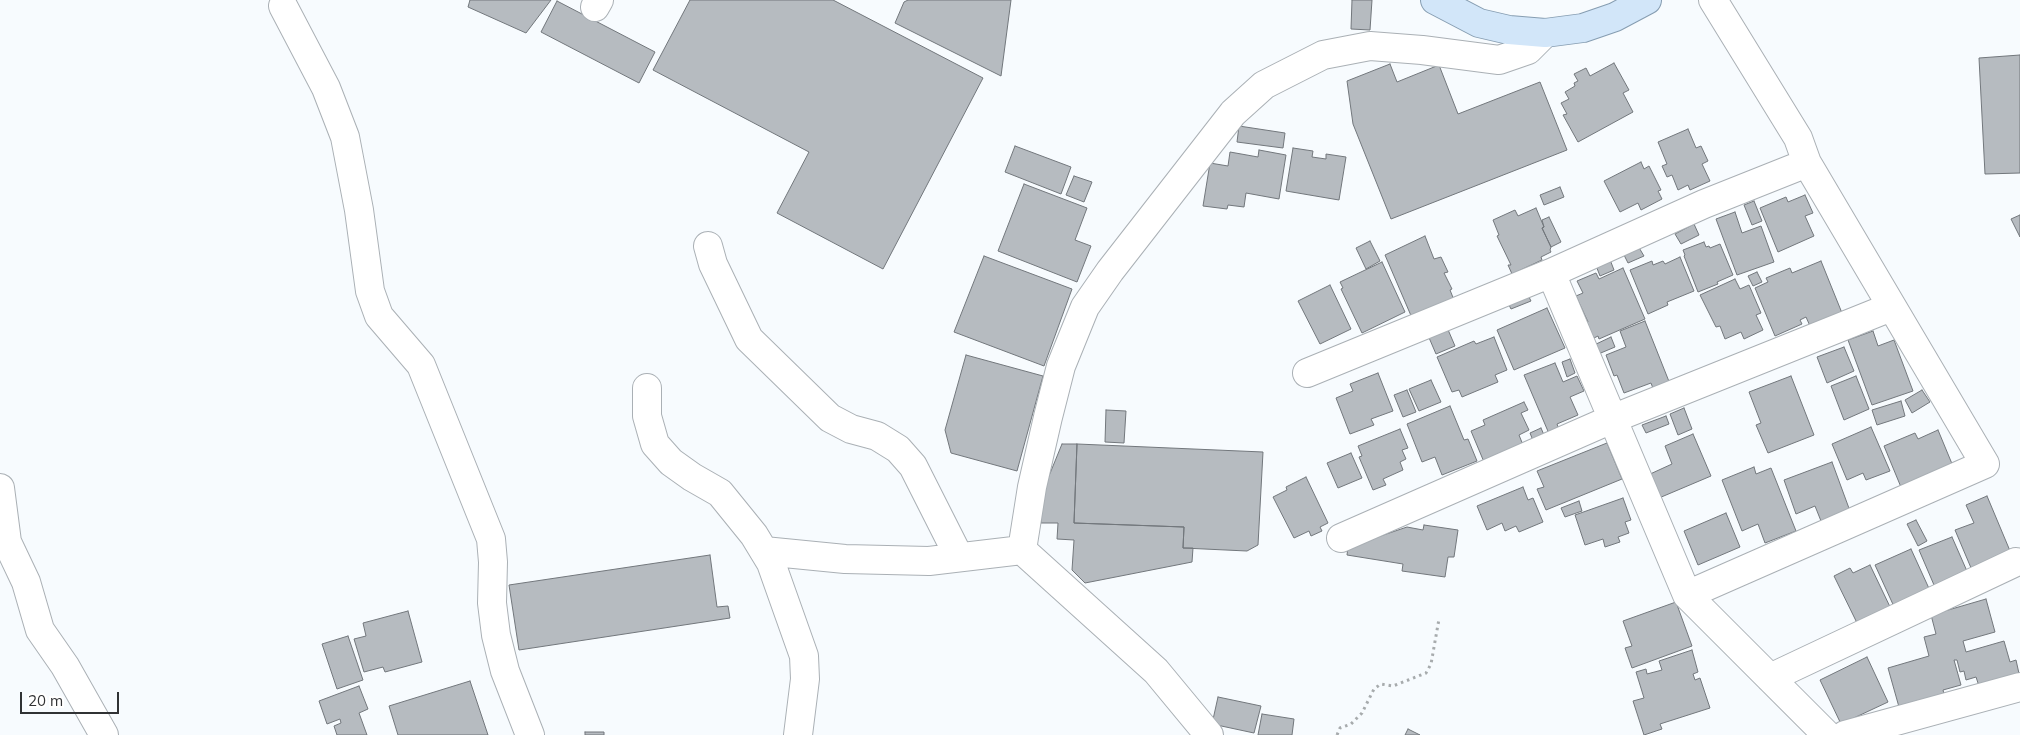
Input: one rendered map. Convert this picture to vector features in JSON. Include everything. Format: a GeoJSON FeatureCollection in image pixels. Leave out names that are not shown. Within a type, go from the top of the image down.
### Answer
{"type":"FeatureCollection","features":[{"type":"Feature","properties":{"kind":"main road"},"geometry":{"type":"LineString","coordinates":[[1435,0],[1479,24],[1509,30],[1545,33],[1583,28],[1615,17],[1647,0]]}},
{"type":"Feature","properties":{"kind":"street"},"geometry":{"type":"LineString","coordinates":[[1687,595],[1985,464],[1807,163],[1798,138],[1712,0]]}},
{"type":"Feature","properties":{"kind":"street"},"geometry":{"type":"LineString","coordinates":[[283,6],[326,88],[345,137],[359,210],[370,291],[379,316],[421,365],[491,539],[493,562],[492,603],[496,635],[505,670],[530,735]]}},
{"type":"Feature","properties":{"kind":"street"},"geometry":{"type":"LineString","coordinates":[[1022,550],[1032,487],[1060,366],[1085,307],[1110,271],[1233,114],[1264,85],[1323,56],[1370,46],[1422,50],[1499,60],[1528,50],[1545,33]]}},
{"type":"Feature","properties":{"kind":"street"},"geometry":{"type":"LineString","coordinates":[[1307,373],[1551,273],[1704,204],[1807,163]]}},
{"type":"Feature","properties":{"kind":"street"},"geometry":{"type":"LineString","coordinates":[[708,246],[717,273],[749,339],[830,418],[851,429],[877,436],[898,449],[913,466],[959,557]]}},
{"type":"Feature","properties":{"kind":"street"},"geometry":{"type":"LineString","coordinates":[[1551,273],[1687,595],[1827,735]]}},
{"type":"Feature","properties":{"kind":"street"},"geometry":{"type":"LineString","coordinates":[[1341,538],[1612,419],[1891,307]]}},
{"type":"Feature","properties":{"kind":"street"},"geometry":{"type":"LineString","coordinates":[[647,388],[647,416],[655,444],[671,462],[720,493],[754,535],[771,562],[804,656],[805,679],[798,735]]}},
{"type":"Feature","properties":{"kind":"street"},"geometry":{"type":"LineString","coordinates":[[0,488],[8,542],[26,582],[40,630],[65,666],[104,735]]}},
{"type":"Feature","properties":{"kind":"street"},"geometry":{"type":"LineString","coordinates":[[764,551],[845,559],[929,561],[1022,550],[1156,671],[1210,735]]}},
{"type":"Feature","properties":{"kind":"street"},"geometry":{"type":"LineString","coordinates":[[1770,678],[2016,562]]}},
{"type":"Feature","properties":{"kind":"street"},"geometry":{"type":"LineString","coordinates":[[0,573],[34,609]]}},
{"type":"Feature","properties":{"kind":"street"},"geometry":{"type":"LineString","coordinates":[[1845,735],[2020,687]]}},
{"type":"Feature","properties":{"kind":"path"},"geometry":{"type":"LineString","coordinates":[[1337,735],[1340,728],[1351,724],[1362,713],[1374,689],[1381,684],[1393,686],[1426,674],[1431,664],[1439,619]]}},
{"type":"Feature","properties":{"kind":"building"},"geometry":{"type":"Polygon","coordinates":[[[470,0],[551,0],[526,33],[468,7],[470,0]]]}},
{"type":"Feature","properties":{"kind":"building"},"geometry":{"type":"Polygon","coordinates":[[[690,0],[833,0],[983,78],[883,269],[777,213],[809,152],[653,70],[690,0]]]}},
{"type":"Feature","properties":{"kind":"building"},"geometry":{"type":"Polygon","coordinates":[[[908,0],[1011,0],[1001,76],[895,23],[904,2],[908,0]]]}},
{"type":"Feature","properties":{"kind":"building"},"geometry":{"type":"Polygon","coordinates":[[[1352,0],[1372,0],[1370,30],[1351,29],[1352,0]]]}},
{"type":"Feature","properties":{"kind":"building"},"geometry":{"type":"Polygon","coordinates":[[[557,1],[655,52],[639,83],[541,32],[557,1]]]}},
{"type":"Feature","properties":{"kind":"building"},"geometry":{"type":"Polygon","coordinates":[[[2020,55],[2020,173],[1985,174],[1979,58],[2020,55]]]}},
{"type":"Feature","properties":{"kind":"building"},"geometry":{"type":"Polygon","coordinates":[[[1614,63],[1629,90],[1623,93],[1633,112],[1578,142],[1563,115],[1567,114],[1561,103],[1569,99],[1565,92],[1575,86],[1574,83],[1578,81],[1574,74],[1586,68],[1590,76],[1614,63]]]}},
{"type":"Feature","properties":{"kind":"building"},"geometry":{"type":"Polygon","coordinates":[[[1390,64],[1397,82],[1439,65],[1458,114],[1540,82],[1567,150],[1391,219],[1353,124],[1347,81],[1390,64]]]}},
{"type":"Feature","properties":{"kind":"building"},"geometry":{"type":"Polygon","coordinates":[[[1239,126],[1285,133],[1283,148],[1237,142],[1239,126]]]}},
{"type":"Feature","properties":{"kind":"building"},"geometry":{"type":"Polygon","coordinates":[[[1688,129],[1696,148],[1701,146],[1708,161],[1702,164],[1710,181],[1690,190],[1688,185],[1678,190],[1672,175],[1667,177],[1662,166],[1667,164],[1658,142],[1688,129]]]}},
{"type":"Feature","properties":{"kind":"building"},"geometry":{"type":"Polygon","coordinates":[[[1015,146],[1071,167],[1061,194],[1005,172],[1015,146]]]}},
{"type":"Feature","properties":{"kind":"building"},"geometry":{"type":"Polygon","coordinates":[[[1293,148],[1313,151],[1312,157],[1326,159],[1326,154],[1346,157],[1339,200],[1286,191],[1293,148]]]}},
{"type":"Feature","properties":{"kind":"building"},"geometry":{"type":"Polygon","coordinates":[[[1259,150],[1286,155],[1279,199],[1246,193],[1244,207],[1228,205],[1227,209],[1203,206],[1210,163],[1228,166],[1230,152],[1258,157],[1259,150]]]}},
{"type":"Feature","properties":{"kind":"building"},"geometry":{"type":"Polygon","coordinates":[[[1641,162],[1644,169],[1649,166],[1661,190],[1658,191],[1662,199],[1641,210],[1638,203],[1620,212],[1604,181],[1641,162]]]}},
{"type":"Feature","properties":{"kind":"building"},"geometry":{"type":"Polygon","coordinates":[[[1074,176],[1092,182],[1084,202],[1066,195],[1074,176]]]}},
{"type":"Feature","properties":{"kind":"building"},"geometry":{"type":"Polygon","coordinates":[[[1024,184],[1087,208],[1075,240],[1091,246],[1077,282],[998,251],[1024,184]]]}},
{"type":"Feature","properties":{"kind":"building"},"geometry":{"type":"Polygon","coordinates":[[[1560,187],[1564,197],[1544,205],[1540,195],[1560,187]]]}},
{"type":"Feature","properties":{"kind":"building"},"geometry":{"type":"Polygon","coordinates":[[[1805,195],[1813,213],[1805,216],[1814,236],[1778,252],[1760,208],[1786,197],[1788,202],[1805,195]]]}},
{"type":"Feature","properties":{"kind":"building"},"geometry":{"type":"Polygon","coordinates":[[[1754,201],[1762,221],[1752,225],[1744,205],[1754,201]]]}},
{"type":"Feature","properties":{"kind":"building"},"geometry":{"type":"Polygon","coordinates":[[[1536,208],[1544,227],[1542,228],[1551,247],[1551,252],[1541,257],[1542,260],[1512,274],[1508,265],[1511,265],[1497,236],[1499,235],[1493,220],[1515,210],[1518,216],[1536,208]]]}},
{"type":"Feature","properties":{"kind":"building"},"geometry":{"type":"Polygon","coordinates":[[[1735,212],[1742,233],[1761,226],[1774,262],[1737,275],[1716,219],[1735,212]]]}},
{"type":"Feature","properties":{"kind":"building"},"geometry":{"type":"Polygon","coordinates":[[[2020,215],[2020,237],[2011,219],[2020,215]]]}},
{"type":"Feature","properties":{"kind":"building"},"geometry":{"type":"Polygon","coordinates":[[[1549,217],[1561,242],[1551,247],[1542,228],[1544,227],[1542,220],[1549,217]]]}},
{"type":"Feature","properties":{"kind":"building"},"geometry":{"type":"Polygon","coordinates":[[[1694,224],[1699,235],[1681,244],[1675,234],[1694,224]]]}},
{"type":"Feature","properties":{"kind":"building"},"geometry":{"type":"Polygon","coordinates":[[[1425,236],[1434,259],[1441,257],[1448,272],[1444,273],[1452,289],[1450,290],[1454,300],[1412,318],[1385,255],[1425,236]]]}},
{"type":"Feature","properties":{"kind":"building"},"geometry":{"type":"Polygon","coordinates":[[[1370,241],[1380,261],[1366,269],[1356,248],[1370,241]]]}},
{"type":"Feature","properties":{"kind":"building"},"geometry":{"type":"Polygon","coordinates":[[[1704,242],[1706,247],[1709,246],[1710,248],[1720,244],[1733,275],[1717,282],[1718,284],[1698,292],[1683,250],[1704,242]]]}},
{"type":"Feature","properties":{"kind":"building"},"geometry":{"type":"Polygon","coordinates":[[[1638,246],[1644,256],[1628,263],[1623,253],[1638,246]]]}},
{"type":"Feature","properties":{"kind":"building"},"geometry":{"type":"Polygon","coordinates":[[[984,256],[1072,289],[1044,366],[954,332],[984,256]]]}},
{"type":"Feature","properties":{"kind":"building"},"geometry":{"type":"Polygon","coordinates":[[[1609,257],[1614,270],[1600,276],[1595,263],[1609,257]]]}},
{"type":"Feature","properties":{"kind":"building"},"geometry":{"type":"Polygon","coordinates":[[[1680,257],[1694,291],[1667,302],[1668,305],[1648,314],[1630,270],[1652,261],[1653,265],[1663,261],[1665,264],[1680,257]]]}},
{"type":"Feature","properties":{"kind":"building"},"geometry":{"type":"Polygon","coordinates":[[[1821,261],[1842,313],[1810,326],[1806,317],[1800,320],[1802,324],[1775,336],[1755,288],[1768,282],[1766,278],[1790,268],[1792,273],[1821,261]]]}},
{"type":"Feature","properties":{"kind":"building"},"geometry":{"type":"Polygon","coordinates":[[[1382,262],[1405,312],[1362,333],[1341,289],[1343,288],[1340,282],[1382,262]]]}},
{"type":"Feature","properties":{"kind":"building"},"geometry":{"type":"Polygon","coordinates":[[[1623,268],[1645,319],[1599,339],[1598,336],[1590,340],[1584,324],[1588,322],[1576,296],[1583,293],[1577,281],[1596,273],[1599,279],[1623,268]]]}},
{"type":"Feature","properties":{"kind":"building"},"geometry":{"type":"Polygon","coordinates":[[[1757,272],[1762,282],[1753,286],[1748,276],[1757,272]]]}},
{"type":"Feature","properties":{"kind":"building"},"geometry":{"type":"Polygon","coordinates":[[[1735,279],[1740,289],[1749,285],[1761,313],[1756,315],[1763,330],[1744,339],[1741,332],[1725,339],[1720,326],[1716,327],[1700,295],[1735,279]]]}},
{"type":"Feature","properties":{"kind":"building"},"geometry":{"type":"Polygon","coordinates":[[[1330,285],[1351,329],[1320,344],[1298,301],[1330,285]]]}},
{"type":"Feature","properties":{"kind":"building"},"geometry":{"type":"Polygon","coordinates":[[[1526,291],[1531,301],[1511,309],[1506,299],[1526,291]]]}},
{"type":"Feature","properties":{"kind":"building"},"geometry":{"type":"Polygon","coordinates":[[[1547,308],[1565,348],[1514,370],[1497,330],[1547,308]]]}},
{"type":"Feature","properties":{"kind":"building"},"geometry":{"type":"Polygon","coordinates":[[[1645,321],[1670,384],[1654,391],[1651,383],[1624,393],[1617,375],[1614,376],[1606,355],[1626,347],[1620,331],[1645,321]]]}},
{"type":"Feature","properties":{"kind":"building"},"geometry":{"type":"Polygon","coordinates":[[[1446,325],[1455,346],[1436,354],[1427,333],[1446,325]]]}},
{"type":"Feature","properties":{"kind":"building"},"geometry":{"type":"Polygon","coordinates":[[[1873,331],[1878,346],[1894,340],[1913,391],[1872,405],[1848,340],[1873,331]]]}},
{"type":"Feature","properties":{"kind":"building"},"geometry":{"type":"Polygon","coordinates":[[[1494,337],[1507,370],[1495,375],[1498,382],[1462,397],[1459,390],[1452,392],[1437,357],[1474,341],[1476,344],[1494,337]]]}},
{"type":"Feature","properties":{"kind":"building"},"geometry":{"type":"Polygon","coordinates":[[[1611,337],[1615,347],[1596,355],[1592,346],[1611,337]]]}},
{"type":"Feature","properties":{"kind":"building"},"geometry":{"type":"Polygon","coordinates":[[[1844,347],[1854,371],[1827,383],[1817,357],[1844,347]]]}},
{"type":"Feature","properties":{"kind":"building"},"geometry":{"type":"Polygon","coordinates":[[[966,355],[1043,376],[1017,471],[951,453],[945,430],[966,355]]]}},
{"type":"Feature","properties":{"kind":"building"},"geometry":{"type":"Polygon","coordinates":[[[1570,359],[1575,373],[1567,377],[1562,362],[1570,359]]]}},
{"type":"Feature","properties":{"kind":"building"},"geometry":{"type":"Polygon","coordinates":[[[1555,363],[1563,382],[1577,376],[1584,391],[1570,397],[1578,415],[1557,424],[1560,432],[1550,436],[1524,375],[1555,363]]]}},
{"type":"Feature","properties":{"kind":"building"},"geometry":{"type":"Polygon","coordinates":[[[1378,373],[1393,411],[1371,419],[1374,425],[1350,434],[1336,398],[1353,391],[1350,384],[1378,373]]]}},
{"type":"Feature","properties":{"kind":"building"},"geometry":{"type":"Polygon","coordinates":[[[1791,376],[1814,435],[1768,453],[1756,425],[1761,423],[1749,392],[1791,376]]]}},
{"type":"Feature","properties":{"kind":"building"},"geometry":{"type":"Polygon","coordinates":[[[1856,376],[1869,409],[1844,420],[1831,386],[1856,376]]]}},
{"type":"Feature","properties":{"kind":"building"},"geometry":{"type":"Polygon","coordinates":[[[1431,380],[1441,402],[1419,411],[1409,389],[1431,380]]]}},
{"type":"Feature","properties":{"kind":"building"},"geometry":{"type":"Polygon","coordinates":[[[1407,390],[1416,412],[1403,417],[1394,395],[1407,390]]]}},
{"type":"Feature","properties":{"kind":"building"},"geometry":{"type":"Polygon","coordinates":[[[1922,390],[1930,402],[1912,413],[1905,400],[1922,390]]]}},
{"type":"Feature","properties":{"kind":"building"},"geometry":{"type":"Polygon","coordinates":[[[1901,401],[1905,416],[1877,425],[1872,410],[1901,401]]]}},
{"type":"Feature","properties":{"kind":"building"},"geometry":{"type":"Polygon","coordinates":[[[1524,402],[1528,410],[1521,413],[1529,430],[1519,435],[1523,445],[1484,462],[1471,431],[1485,425],[1483,420],[1524,402]]]}},
{"type":"Feature","properties":{"kind":"building"},"geometry":{"type":"Polygon","coordinates":[[[1450,406],[1464,440],[1468,439],[1477,461],[1442,475],[1435,457],[1422,462],[1407,424],[1450,406]]]}},
{"type":"Feature","properties":{"kind":"building"},"geometry":{"type":"Polygon","coordinates":[[[1684,408],[1692,429],[1678,435],[1670,414],[1684,408]]]}},
{"type":"Feature","properties":{"kind":"building"},"geometry":{"type":"Polygon","coordinates":[[[1106,410],[1126,411],[1124,443],[1105,442],[1106,410]]]}},
{"type":"Feature","properties":{"kind":"building"},"geometry":{"type":"Polygon","coordinates":[[[1666,416],[1669,424],[1646,433],[1642,425],[1666,416]]]}},
{"type":"Feature","properties":{"kind":"building"},"geometry":{"type":"Polygon","coordinates":[[[1871,427],[1890,471],[1866,480],[1863,473],[1847,480],[1832,444],[1871,427]]]}},
{"type":"Feature","properties":{"kind":"building"},"geometry":{"type":"Polygon","coordinates":[[[1541,428],[1548,444],[1536,448],[1530,433],[1541,428]]]}},
{"type":"Feature","properties":{"kind":"building"},"geometry":{"type":"Polygon","coordinates":[[[1400,429],[1408,448],[1402,450],[1406,459],[1400,462],[1403,470],[1383,479],[1386,485],[1373,490],[1359,457],[1362,456],[1358,446],[1400,429]]]}},
{"type":"Feature","properties":{"kind":"building"},"geometry":{"type":"Polygon","coordinates":[[[1938,430],[1955,471],[1903,492],[1884,446],[1915,433],[1918,439],[1938,430]]]}},
{"type":"Feature","properties":{"kind":"building"},"geometry":{"type":"Polygon","coordinates":[[[1693,434],[1711,476],[1659,498],[1648,475],[1672,464],[1665,446],[1693,434]]]}},
{"type":"Feature","properties":{"kind":"building"},"geometry":{"type":"Polygon","coordinates":[[[1607,443],[1622,479],[1546,510],[1537,489],[1544,487],[1537,471],[1607,443]]]}},
{"type":"Feature","properties":{"kind":"building"},"geometry":{"type":"Polygon","coordinates":[[[1062,444],[1077,444],[1074,523],[1184,527],[1183,548],[1193,548],[1192,562],[1085,583],[1072,570],[1074,540],[1057,539],[1058,523],[1041,523],[1042,493],[1062,444]]]}},
{"type":"Feature","properties":{"kind":"building"},"geometry":{"type":"Polygon","coordinates":[[[1077,444],[1263,452],[1258,545],[1247,551],[1183,548],[1184,527],[1074,523],[1077,444]]]}},
{"type":"Feature","properties":{"kind":"building"},"geometry":{"type":"Polygon","coordinates":[[[1351,453],[1362,478],[1338,488],[1327,463],[1351,453]]]}},
{"type":"Feature","properties":{"kind":"building"},"geometry":{"type":"Polygon","coordinates":[[[1832,462],[1850,511],[1823,526],[1815,506],[1796,514],[1784,480],[1832,462]]]}},
{"type":"Feature","properties":{"kind":"building"},"geometry":{"type":"Polygon","coordinates":[[[1754,467],[1756,474],[1771,468],[1796,531],[1765,543],[1758,524],[1742,531],[1722,480],[1754,467]]]}},
{"type":"Feature","properties":{"kind":"building"},"geometry":{"type":"Polygon","coordinates":[[[1306,477],[1328,523],[1320,527],[1322,531],[1311,536],[1309,531],[1294,538],[1273,497],[1287,490],[1286,487],[1306,477]]]}},
{"type":"Feature","properties":{"kind":"building"},"geometry":{"type":"Polygon","coordinates":[[[1523,487],[1528,500],[1533,498],[1543,522],[1519,532],[1516,526],[1505,531],[1502,523],[1487,530],[1477,506],[1523,487]]]}},
{"type":"Feature","properties":{"kind":"building"},"geometry":{"type":"Polygon","coordinates":[[[1987,496],[2013,558],[1974,575],[1955,530],[1974,523],[1966,505],[1987,496]]]}},
{"type":"Feature","properties":{"kind":"building"},"geometry":{"type":"Polygon","coordinates":[[[1623,498],[1631,520],[1625,522],[1629,533],[1618,537],[1620,542],[1605,547],[1603,539],[1585,545],[1575,515],[1623,498]]]}},
{"type":"Feature","properties":{"kind":"building"},"geometry":{"type":"Polygon","coordinates":[[[1579,501],[1582,511],[1565,517],[1561,508],[1579,501]]]}},
{"type":"Feature","properties":{"kind":"building"},"geometry":{"type":"Polygon","coordinates":[[[1726,513],[1740,547],[1698,565],[1684,531],[1726,513]]]}},
{"type":"Feature","properties":{"kind":"building"},"geometry":{"type":"Polygon","coordinates":[[[1916,520],[1927,541],[1918,546],[1907,524],[1916,520]]]}},
{"type":"Feature","properties":{"kind":"building"},"geometry":{"type":"Polygon","coordinates":[[[1424,525],[1458,530],[1454,557],[1448,557],[1445,577],[1402,571],[1403,564],[1347,555],[1348,547],[1407,527],[1423,530],[1424,525]]]}},
{"type":"Feature","properties":{"kind":"building"},"geometry":{"type":"Polygon","coordinates":[[[1952,537],[1970,578],[1937,592],[1919,550],[1952,537]]]}},
{"type":"Feature","properties":{"kind":"building"},"geometry":{"type":"Polygon","coordinates":[[[1911,549],[1932,595],[1896,611],[1875,565],[1911,549]]]}},
{"type":"Feature","properties":{"kind":"building"},"geometry":{"type":"Polygon","coordinates":[[[710,555],[717,607],[728,606],[730,618],[519,650],[509,585],[710,555]]]}},
{"type":"Feature","properties":{"kind":"building"},"geometry":{"type":"Polygon","coordinates":[[[1870,565],[1892,611],[1859,627],[1834,576],[1850,568],[1853,573],[1870,565]]]}},
{"type":"Feature","properties":{"kind":"building"},"geometry":{"type":"Polygon","coordinates":[[[1986,599],[1995,632],[1963,641],[1966,652],[2004,641],[2010,662],[2016,660],[2020,678],[1980,689],[1976,677],[1966,680],[1964,671],[1960,672],[1957,660],[1954,660],[1961,685],[1943,690],[1945,698],[1899,707],[1888,668],[1929,656],[1924,637],[1936,634],[1931,615],[1986,599]]]}},
{"type":"Feature","properties":{"kind":"building"},"geometry":{"type":"Polygon","coordinates":[[[1676,602],[1692,646],[1632,668],[1625,648],[1632,646],[1623,621],[1676,602]]]}},
{"type":"Feature","properties":{"kind":"building"},"geometry":{"type":"Polygon","coordinates":[[[408,611],[422,662],[385,672],[383,667],[364,672],[354,639],[366,636],[363,623],[408,611]]]}},
{"type":"Feature","properties":{"kind":"building"},"geometry":{"type":"Polygon","coordinates":[[[348,636],[363,680],[337,689],[322,644],[348,636]]]}},
{"type":"Feature","properties":{"kind":"building"},"geometry":{"type":"Polygon","coordinates":[[[1692,650],[1698,672],[1693,674],[1695,680],[1700,678],[1710,708],[1660,724],[1662,729],[1644,735],[1633,701],[1644,698],[1636,672],[1646,669],[1647,674],[1662,670],[1659,661],[1692,650]]]}},
{"type":"Feature","properties":{"kind":"building"},"geometry":{"type":"Polygon","coordinates":[[[1867,657],[1888,702],[1841,724],[1820,680],[1867,657]]]}},
{"type":"Feature","properties":{"kind":"building"},"geometry":{"type":"Polygon","coordinates":[[[470,681],[488,735],[398,735],[389,706],[470,681]]]}},
{"type":"Feature","properties":{"kind":"building"},"geometry":{"type":"Polygon","coordinates":[[[359,686],[368,709],[359,713],[367,735],[337,735],[334,726],[341,723],[340,719],[327,724],[319,701],[359,686]]]}},
{"type":"Feature","properties":{"kind":"building"},"geometry":{"type":"Polygon","coordinates":[[[1218,697],[1261,706],[1254,733],[1212,724],[1218,697]]]}},
{"type":"Feature","properties":{"kind":"building"},"geometry":{"type":"Polygon","coordinates":[[[1262,714],[1294,719],[1292,735],[1258,735],[1262,714]]]}},
{"type":"Feature","properties":{"kind":"building"},"geometry":{"type":"Polygon","coordinates":[[[1408,729],[1420,735],[1405,735],[1408,729]]]}},
{"type":"Feature","properties":{"kind":"building"},"geometry":{"type":"Polygon","coordinates":[[[585,732],[604,732],[604,735],[585,735],[585,732]]]}}]}
